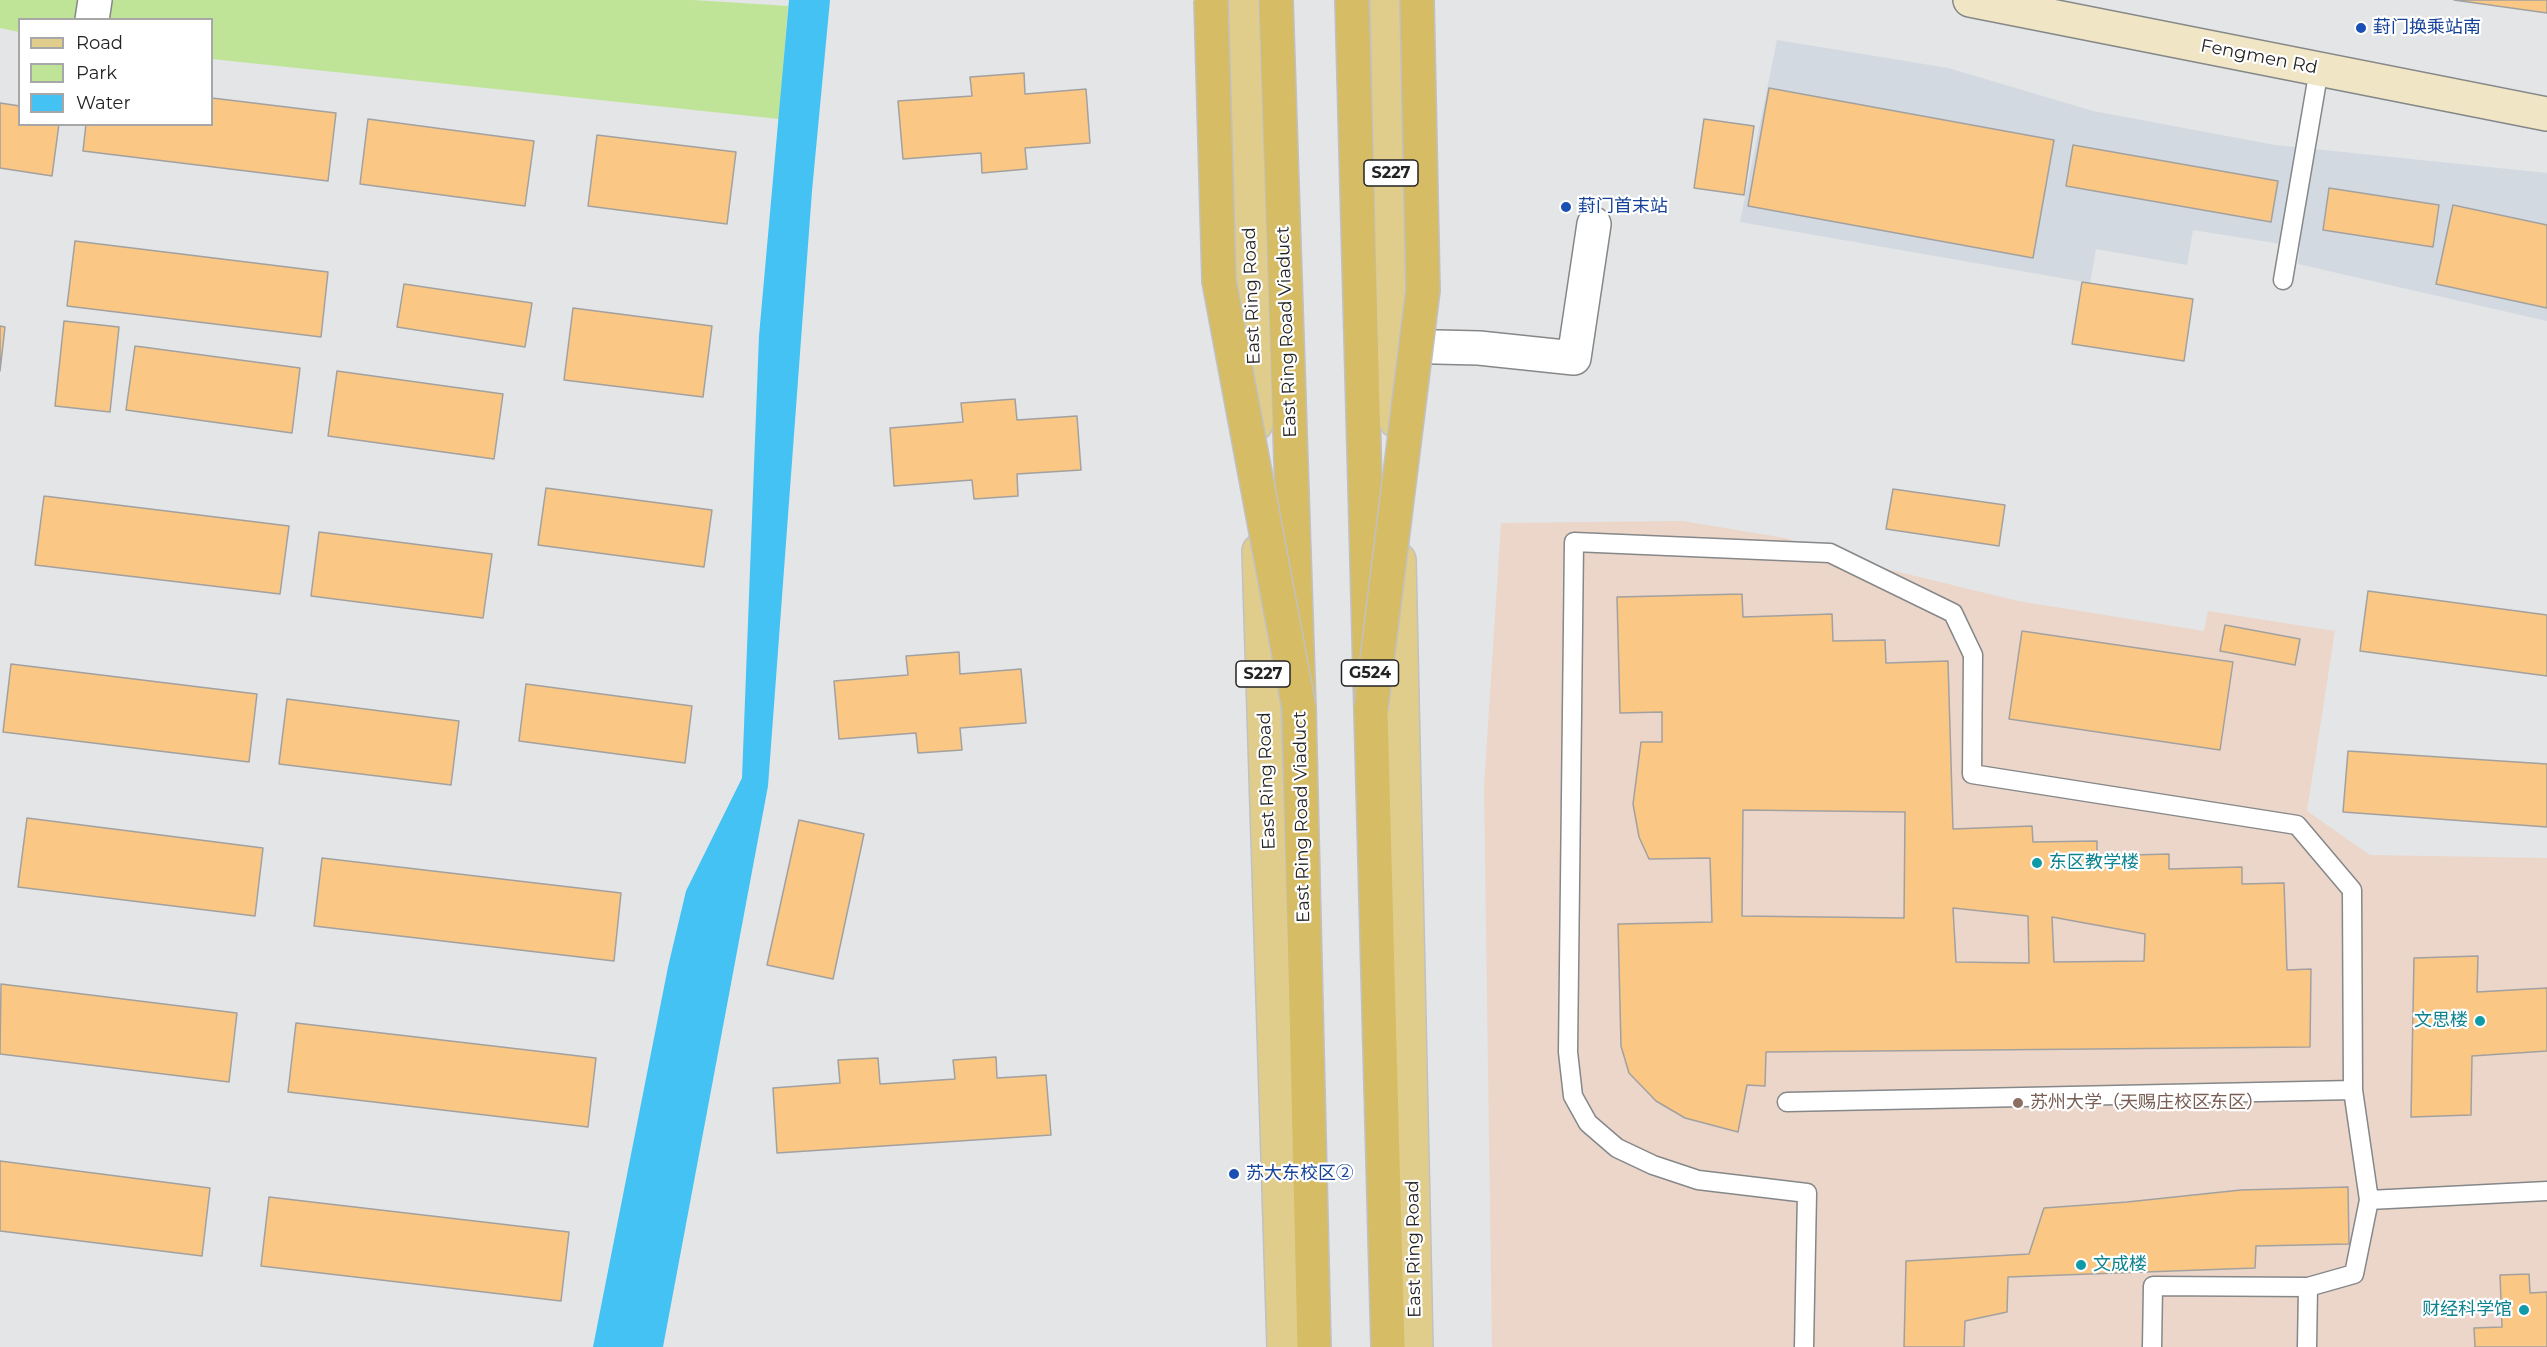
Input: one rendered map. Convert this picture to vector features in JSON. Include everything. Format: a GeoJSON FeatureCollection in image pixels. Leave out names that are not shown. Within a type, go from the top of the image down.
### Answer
{"type":"FeatureCollection","features":[{"type":"Feature","properties":{"kind":"highway"},"geometry":{"type":"LineString","coordinates":[[1211,0],[1219,281],[1299,708]]}},
{"type":"Feature","properties":{"kind":"highway","name":"East Ring Road Viaduct"},"geometry":{"type":"LineString","coordinates":[[1276,0],[1299,708],[1314,1347]]}},
{"type":"Feature","properties":{"kind":"highway","name":"G524"},"geometry":{"type":"LineString","coordinates":[[1352,0],[1388,1347]]}},
{"type":"Feature","properties":{"kind":"highway"},"geometry":{"type":"LineString","coordinates":[[1371,708],[1423,290],[1417,0]]}},
{"type":"Feature","properties":{"kind":"main road","name":"East Ring Road"},"geometry":{"type":"LineString","coordinates":[[1242,0],[1284,1347]]}},
{"type":"Feature","properties":{"kind":"main road","name":"East Ring Road"},"geometry":{"type":"LineString","coordinates":[[1387,0],[1416,1347]]}},
{"type":"Feature","properties":{"kind":"main road","name":"Fengmen Rd"},"geometry":{"type":"LineString","coordinates":[[1970,0],[2547,114]]}},
{"type":"Feature","properties":{"kind":"street"},"geometry":{"type":"LineString","coordinates":[[92,18],[95,0]]}},
{"type":"Feature","properties":{"kind":"street"},"geometry":{"type":"LineString","coordinates":[[1395,346],[1479,348],[1574,358],[1594,224]]}},
{"type":"Feature","properties":{"kind":"lane"},"geometry":{"type":"LineString","coordinates":[[2283,280],[2319,69]]}},
{"type":"Feature","properties":{"kind":"lane"},"geometry":{"type":"LineString","coordinates":[[1804,1347],[1807,1193],[1698,1180],[1653,1165],[1617,1148],[1588,1123],[1573,1096],[1569,1041],[1574,542],[1830,553],[1953,613],[1973,655],[1972,774],[2297,825],[2352,890],[2353,1090],[2369,1200],[2354,1274],[2308,1287],[2153,1286],[2152,1347]]}},
{"type":"Feature","properties":{"kind":"lane"},"geometry":{"type":"LineString","coordinates":[[1787,1102],[2353,1090]]}},
{"type":"Feature","properties":{"kind":"lane"},"geometry":{"type":"LineString","coordinates":[[2369,1200],[2547,1191]]}},
{"type":"Feature","properties":{"kind":"lane"},"geometry":{"type":"LineString","coordinates":[[2307,1347],[2308,1287]]}},
{"type":"Feature","properties":{"kind":"shaded area"},"geometry":{"type":"Polygon","coordinates":[[[1777,40],[1948,68],[2093,111],[2275,145],[2547,173],[2547,321],[2298,264],[2300,247],[2193,230],[2187,265],[2096,249],[2090,283],[1740,222],[1777,40]]]}},
{"type":"Feature","properties":{"kind":"shaded area","name":"苏州大学（天赐庄校区东区）"},"geometry":{"type":"Polygon","coordinates":[[[1683,521],[1785,538],[1866,564],[2018,601],[2204,631],[2208,611],[2335,631],[2307,811],[2370,855],[2547,858],[2547,1347],[1492,1347],[1484,787],[1501,523],[1683,521]]]}},
{"type":"Feature","properties":{"kind":"green space"},"geometry":{"type":"Polygon","coordinates":[[[0,0],[693,0],[788,6],[779,119],[213,59],[213,18],[18,18],[18,32],[0,28],[0,0]]]}},
{"type":"Feature","properties":{"kind":"water"},"geometry":{"type":"Polygon","coordinates":[[[789,0],[830,0],[812,191],[768,786],[663,1347],[593,1347],[668,967],[686,891],[742,778],[759,336],[789,0]]]}},
{"type":"Feature","properties":{"kind":"building"},"geometry":{"type":"Polygon","coordinates":[[[2454,0],[2547,0],[2547,13],[2454,0]]]}},
{"type":"Feature","properties":{"kind":"building"},"geometry":{"type":"Polygon","coordinates":[[[1024,73],[1025,94],[1086,89],[1090,143],[1025,148],[1027,169],[982,173],[981,153],[903,159],[898,101],[972,96],[970,77],[1024,73]]]}},
{"type":"Feature","properties":{"kind":"building"},"geometry":{"type":"Polygon","coordinates":[[[1769,88],[2054,140],[2033,258],[1748,206],[1769,88]]]}},
{"type":"Feature","properties":{"kind":"building"},"geometry":{"type":"Polygon","coordinates":[[[213,98],[336,113],[328,181],[83,151],[86,126],[213,126],[213,98]]]}},
{"type":"Feature","properties":{"kind":"building"},"geometry":{"type":"Polygon","coordinates":[[[0,103],[18,106],[18,126],[59,126],[52,176],[0,168],[0,103]]]}},
{"type":"Feature","properties":{"kind":"building"},"geometry":{"type":"Polygon","coordinates":[[[368,119],[534,141],[525,206],[360,184],[368,119]]]}},
{"type":"Feature","properties":{"kind":"building"},"geometry":{"type":"Polygon","coordinates":[[[1704,119],[1754,126],[1744,195],[1694,188],[1704,119]]]}},
{"type":"Feature","properties":{"kind":"building"},"geometry":{"type":"Polygon","coordinates":[[[597,135],[736,152],[727,224],[588,206],[597,135]]]}},
{"type":"Feature","properties":{"kind":"building"},"geometry":{"type":"Polygon","coordinates":[[[2073,145],[2278,181],[2271,222],[2066,186],[2073,145]]]}},
{"type":"Feature","properties":{"kind":"building"},"geometry":{"type":"Polygon","coordinates":[[[2329,188],[2439,205],[2433,247],[2323,230],[2329,188]]]}},
{"type":"Feature","properties":{"kind":"building"},"geometry":{"type":"Polygon","coordinates":[[[2453,205],[2547,225],[2547,308],[2436,284],[2453,205]]]}},
{"type":"Feature","properties":{"kind":"building"},"geometry":{"type":"Polygon","coordinates":[[[75,241],[328,272],[321,337],[67,306],[75,241]]]}},
{"type":"Feature","properties":{"kind":"building"},"geometry":{"type":"Polygon","coordinates":[[[2082,282],[2193,299],[2184,361],[2072,344],[2082,282]]]}},
{"type":"Feature","properties":{"kind":"building"},"geometry":{"type":"Polygon","coordinates":[[[404,284],[532,303],[525,347],[397,327],[404,284]]]}},
{"type":"Feature","properties":{"kind":"building"},"geometry":{"type":"Polygon","coordinates":[[[573,308],[712,326],[703,397],[564,380],[573,308]]]}},
{"type":"Feature","properties":{"kind":"building"},"geometry":{"type":"Polygon","coordinates":[[[64,321],[119,327],[110,412],[55,406],[64,321]]]}},
{"type":"Feature","properties":{"kind":"building"},"geometry":{"type":"Polygon","coordinates":[[[0,326],[5,327],[0,371],[0,326]]]}},
{"type":"Feature","properties":{"kind":"building"},"geometry":{"type":"Polygon","coordinates":[[[135,346],[300,368],[292,433],[126,410],[135,346]]]}},
{"type":"Feature","properties":{"kind":"building"},"geometry":{"type":"Polygon","coordinates":[[[337,371],[503,394],[494,459],[328,436],[337,371]]]}},
{"type":"Feature","properties":{"kind":"building"},"geometry":{"type":"Polygon","coordinates":[[[1015,399],[1017,420],[1077,416],[1081,470],[1017,474],[1018,496],[974,499],[972,480],[894,486],[890,428],[963,422],[961,403],[1015,399]]]}},
{"type":"Feature","properties":{"kind":"building"},"geometry":{"type":"Polygon","coordinates":[[[546,488],[712,510],[704,567],[538,545],[546,488]]]}},
{"type":"Feature","properties":{"kind":"building"},"geometry":{"type":"Polygon","coordinates":[[[1893,489],[2005,505],[1999,546],[1886,529],[1893,489]]]}},
{"type":"Feature","properties":{"kind":"building"},"geometry":{"type":"Polygon","coordinates":[[[44,496],[289,526],[280,594],[35,565],[44,496]]]}},
{"type":"Feature","properties":{"kind":"building"},"geometry":{"type":"Polygon","coordinates":[[[319,532],[492,554],[483,618],[311,596],[319,532]]]}},
{"type":"Feature","properties":{"kind":"building"},"geometry":{"type":"Polygon","coordinates":[[[2368,591],[2547,615],[2547,676],[2360,651],[2368,591]]]}},
{"type":"Feature","properties":{"kind":"building","name":"东区教学楼"},"geometry":{"type":"Polygon","coordinates":[[[1742,594],[1743,617],[1832,614],[1833,641],[1885,640],[1886,663],[1948,661],[1953,829],[2032,826],[2033,842],[2097,841],[2097,856],[2169,854],[2169,869],[2242,867],[2242,884],[2284,883],[2287,970],[2311,969],[2310,1047],[1766,1052],[1765,1086],[1747,1085],[1738,1132],[1685,1118],[1656,1101],[1629,1073],[1621,1046],[1618,924],[1712,922],[1710,858],[1649,859],[1639,837],[1633,804],[1641,742],[1662,742],[1662,712],[1620,713],[1617,597],[1742,594]],[[1743,810],[1742,916],[1904,918],[1905,812],[1743,810]],[[1953,908],[1956,962],[2029,963],[2028,916],[1953,908]],[[2052,917],[2054,962],[2144,961],[2145,934],[2052,917]]]}},
{"type":"Feature","properties":{"kind":"building"},"geometry":{"type":"Polygon","coordinates":[[[2225,625],[2300,639],[2295,665],[2220,651],[2225,625]]]}},
{"type":"Feature","properties":{"kind":"building"},"geometry":{"type":"Polygon","coordinates":[[[2022,631],[2233,662],[2220,750],[2009,719],[2022,631]]]}},
{"type":"Feature","properties":{"kind":"building"},"geometry":{"type":"Polygon","coordinates":[[[959,652],[960,674],[1021,669],[1026,723],[960,728],[962,750],[918,753],[916,733],[839,739],[834,681],[908,675],[906,656],[959,652]]]}},
{"type":"Feature","properties":{"kind":"building"},"geometry":{"type":"Polygon","coordinates":[[[11,664],[257,694],[249,762],[3,732],[11,664]]]}},
{"type":"Feature","properties":{"kind":"building"},"geometry":{"type":"Polygon","coordinates":[[[526,684],[692,706],[685,763],[519,741],[526,684]]]}},
{"type":"Feature","properties":{"kind":"building"},"geometry":{"type":"Polygon","coordinates":[[[287,699],[459,721],[451,785],[279,764],[287,699]]]}},
{"type":"Feature","properties":{"kind":"building"},"geometry":{"type":"Polygon","coordinates":[[[2348,751],[2547,764],[2547,827],[2343,812],[2348,751]]]}},
{"type":"Feature","properties":{"kind":"building"},"geometry":{"type":"Polygon","coordinates":[[[27,818],[263,848],[255,916],[18,887],[27,818]]]}},
{"type":"Feature","properties":{"kind":"building"},"geometry":{"type":"Polygon","coordinates":[[[799,820],[864,834],[833,979],[767,965],[799,820]]]}},
{"type":"Feature","properties":{"kind":"building"},"geometry":{"type":"Polygon","coordinates":[[[322,858],[621,893],[614,961],[314,926],[322,858]]]}},
{"type":"Feature","properties":{"kind":"building","name":"文思楼"},"geometry":{"type":"Polygon","coordinates":[[[2478,956],[2477,992],[2547,988],[2547,1051],[2472,1056],[2471,1115],[2411,1117],[2414,958],[2478,956]]]}},
{"type":"Feature","properties":{"kind":"building"},"geometry":{"type":"Polygon","coordinates":[[[1,984],[237,1013],[229,1082],[0,1054],[1,984]]]}},
{"type":"Feature","properties":{"kind":"building"},"geometry":{"type":"Polygon","coordinates":[[[296,1023],[596,1058],[588,1127],[288,1092],[296,1023]]]}},
{"type":"Feature","properties":{"kind":"building"},"geometry":{"type":"Polygon","coordinates":[[[996,1057],[997,1078],[1046,1075],[1051,1135],[777,1153],[773,1088],[840,1083],[838,1060],[878,1058],[880,1084],[955,1079],[953,1060],[996,1057]]]}},
{"type":"Feature","properties":{"kind":"building"},"geometry":{"type":"Polygon","coordinates":[[[0,1161],[210,1188],[202,1256],[0,1231],[0,1161]]]}},
{"type":"Feature","properties":{"kind":"building","name":"文成楼"},"geometry":{"type":"Polygon","coordinates":[[[2348,1187],[2349,1244],[2256,1246],[2255,1268],[2008,1277],[2007,1312],[1965,1321],[1964,1347],[1904,1347],[1906,1261],[2029,1254],[2044,1208],[2241,1190],[2348,1187]]]}},
{"type":"Feature","properties":{"kind":"building"},"geometry":{"type":"Polygon","coordinates":[[[269,1197],[569,1232],[561,1301],[261,1266],[269,1197]]]}},
{"type":"Feature","properties":{"kind":"building","name":"财经科学馆"},"geometry":{"type":"Polygon","coordinates":[[[2529,1274],[2530,1293],[2547,1292],[2547,1347],[2475,1347],[2474,1328],[2502,1327],[2500,1275],[2529,1274]]]}},
{"type":"Feature","properties":{"kind":"place","name":"葑门换乘站南"},"geometry":{"type":"Point","coordinates":[2361,28]}},
{"type":"Feature","properties":{"kind":"place","name":"葑门首末站"},"geometry":{"type":"Point","coordinates":[1566,207]}},
{"type":"Feature","properties":{"kind":"place","name":"东区教学楼"},"geometry":{"type":"Point","coordinates":[2037,863]}},
{"type":"Feature","properties":{"kind":"place","name":"文思楼"},"geometry":{"type":"Point","coordinates":[2480,1021]}},
{"type":"Feature","properties":{"kind":"place","name":"苏州大学（天赐庄校区东区）"},"geometry":{"type":"Point","coordinates":[2018,1103]}},
{"type":"Feature","properties":{"kind":"place","name":"苏大东校区②"},"geometry":{"type":"Point","coordinates":[1234,1174]}},
{"type":"Feature","properties":{"kind":"place","name":"文成楼"},"geometry":{"type":"Point","coordinates":[2081,1265]}},
{"type":"Feature","properties":{"kind":"place","name":"财经科学馆"},"geometry":{"type":"Point","coordinates":[2524,1310]}}]}
